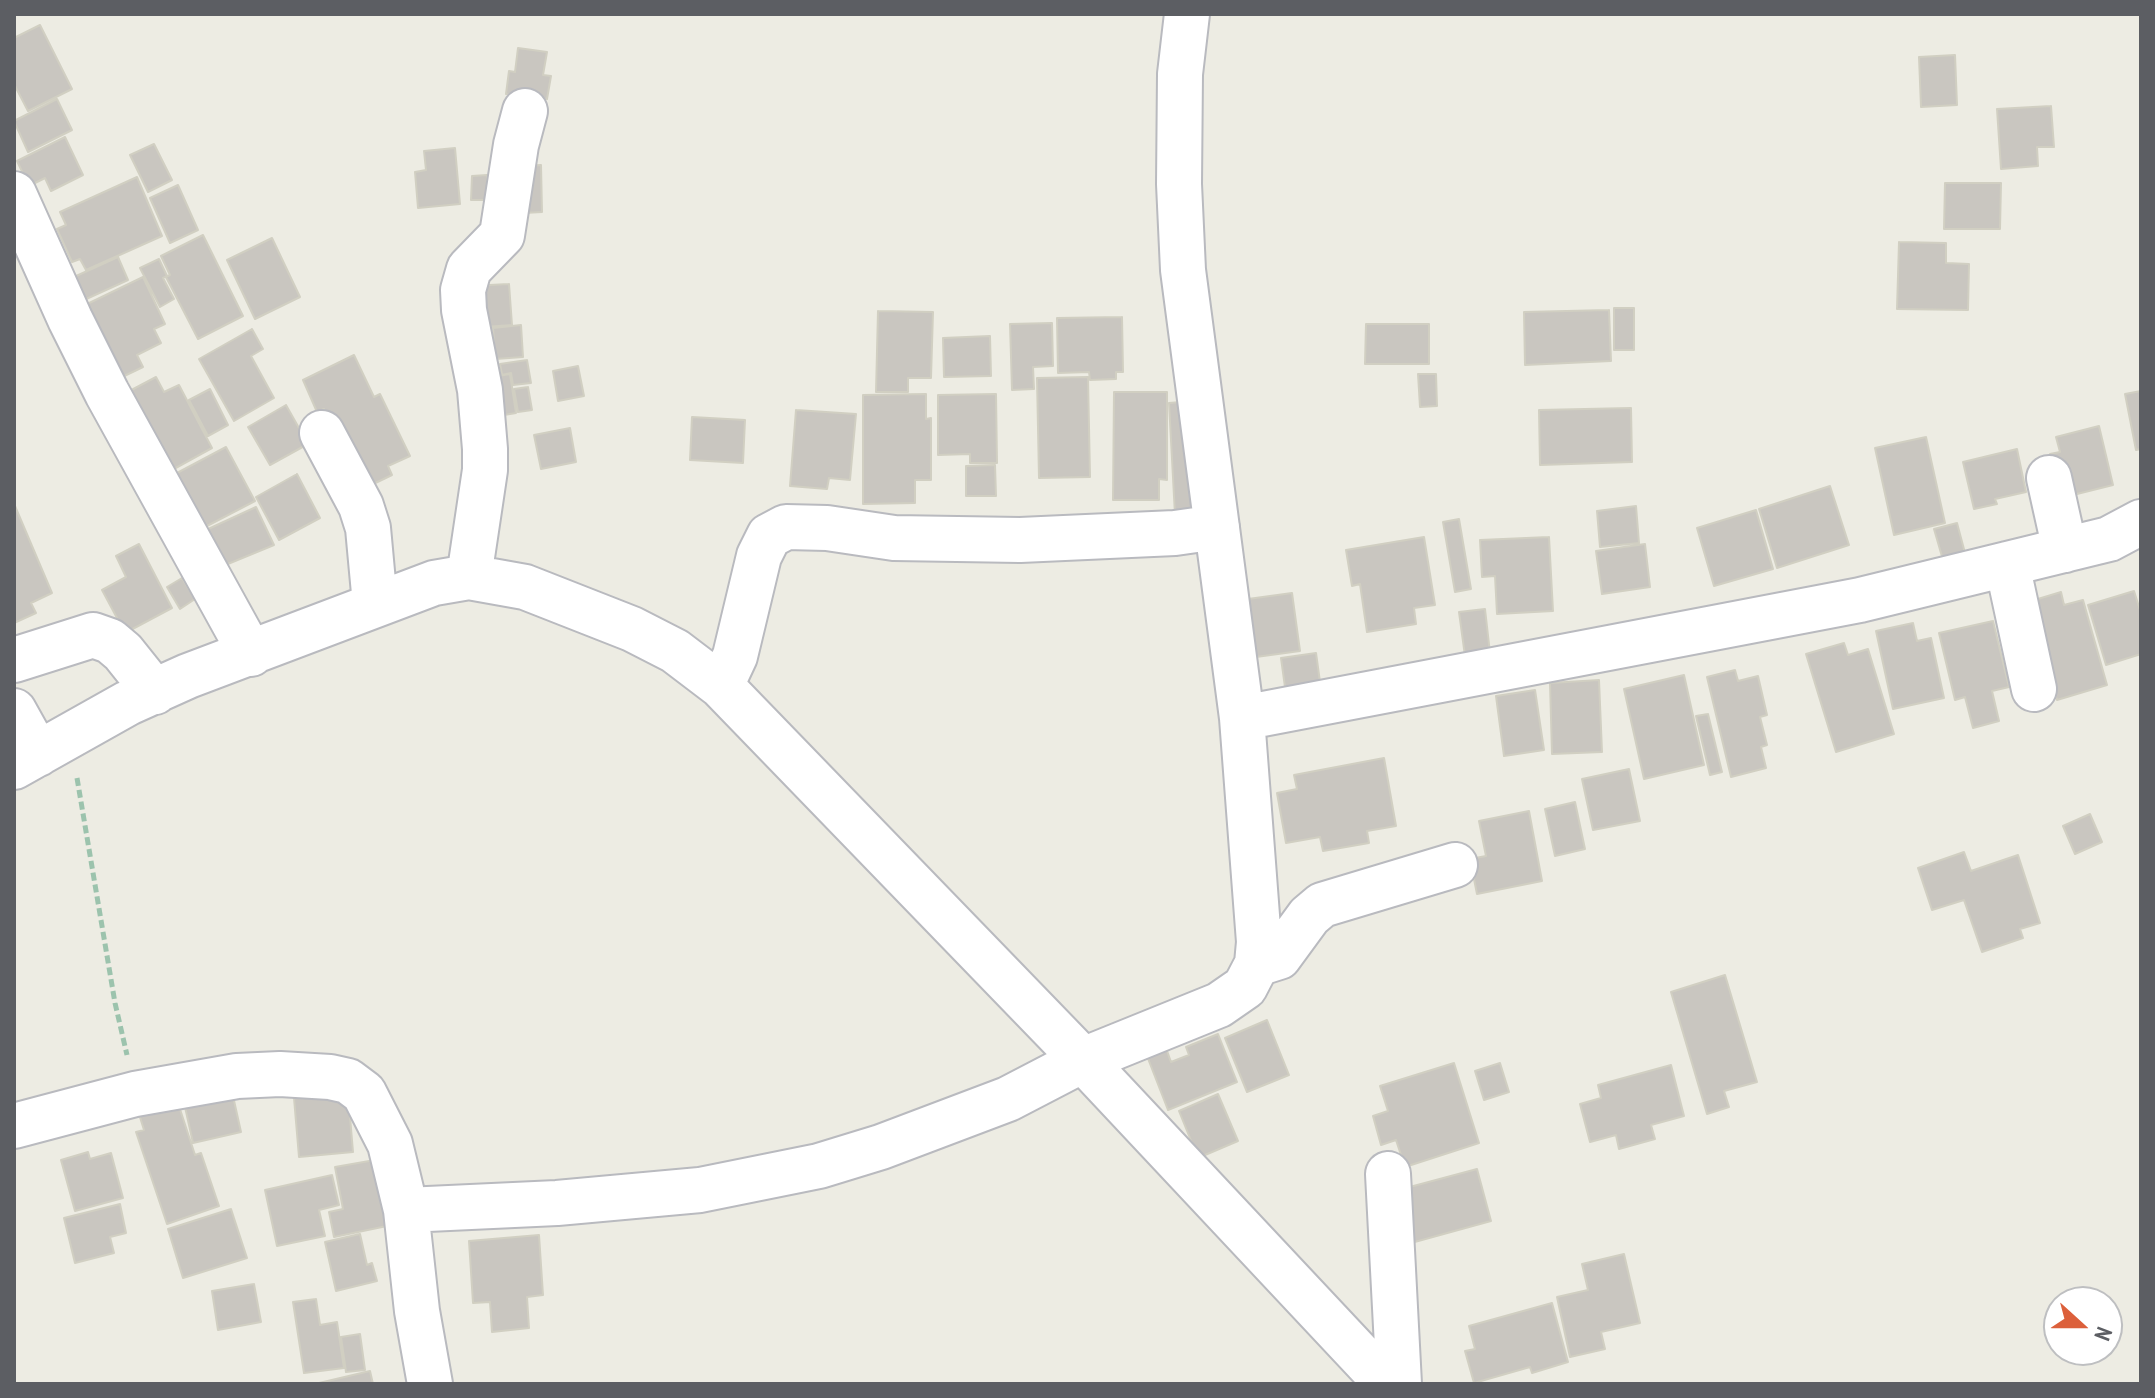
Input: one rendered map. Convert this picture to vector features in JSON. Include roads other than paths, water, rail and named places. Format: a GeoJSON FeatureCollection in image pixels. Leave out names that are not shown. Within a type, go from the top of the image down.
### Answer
{"type":"FeatureCollection","features":[{"type":"Feature","properties":{"kind":"street"},"geometry":{"type":"LineString","coordinates":[[406,1210],[700,1190],[752,1182],[819,1166],[881,1147],[1008,1099],[1083,1060],[1219,1005],[1245,987],[1257,964],[1257,894],[1242,718],[1183,270],[1179,184],[1180,74],[1187,14]]}},
{"type":"Feature","properties":{"kind":"street"},"geometry":{"type":"LineString","coordinates":[[469,577],[485,470],[485,449],[480,390],[463,290],[469,269],[502,235],[516,145],[525,111]]}},
{"type":"Feature","properties":{"kind":"street"},"geometry":{"type":"LineString","coordinates":[[14,194],[107,393],[251,654]]}},
{"type":"Feature","properties":{"kind":"street"},"geometry":{"type":"LineString","coordinates":[[322,433],[361,506],[368,528],[375,604]]}},
{"type":"Feature","properties":{"kind":"street"},"geometry":{"type":"LineString","coordinates":[[2049,478],[2065,550]]}},
{"type":"Feature","properties":{"kind":"street"},"geometry":{"type":"LineString","coordinates":[[1242,718],[1860,600],[2109,539],[2141,522]]}},
{"type":"Feature","properties":{"kind":"street"},"geometry":{"type":"LineString","coordinates":[[721,686],[735,656],[759,556],[769,536],[786,527],[827,528],[894,538],[1020,540],[1175,533],[1217,527]]}},
{"type":"Feature","properties":{"kind":"street"},"geometry":{"type":"LineString","coordinates":[[2007,564],[2034,689]]}},
{"type":"Feature","properties":{"kind":"street"},"geometry":{"type":"LineString","coordinates":[[14,711],[38,754],[188,676],[434,583],[469,577],[525,587],[632,629],[675,651],[721,686],[1083,1060],[1387,1384]]}},
{"type":"Feature","properties":{"kind":"street"},"geometry":{"type":"LineString","coordinates":[[14,660],[93,635],[110,641],[123,652],[155,692]]}},
{"type":"Feature","properties":{"kind":"street"},"geometry":{"type":"LineString","coordinates":[[1257,964],[1279,957],[1309,916],[1322,905],[1455,865]]}},
{"type":"Feature","properties":{"kind":"street"},"geometry":{"type":"LineString","coordinates":[[14,1126],[135,1094],[237,1076],[280,1074],[348,1081],[364,1093],[390,1144],[406,1210],[417,1311],[430,1384]]}},
{"type":"Feature","properties":{"kind":"street"},"geometry":{"type":"LineString","coordinates":[[1388,1174],[1399,1384]]}}]}
